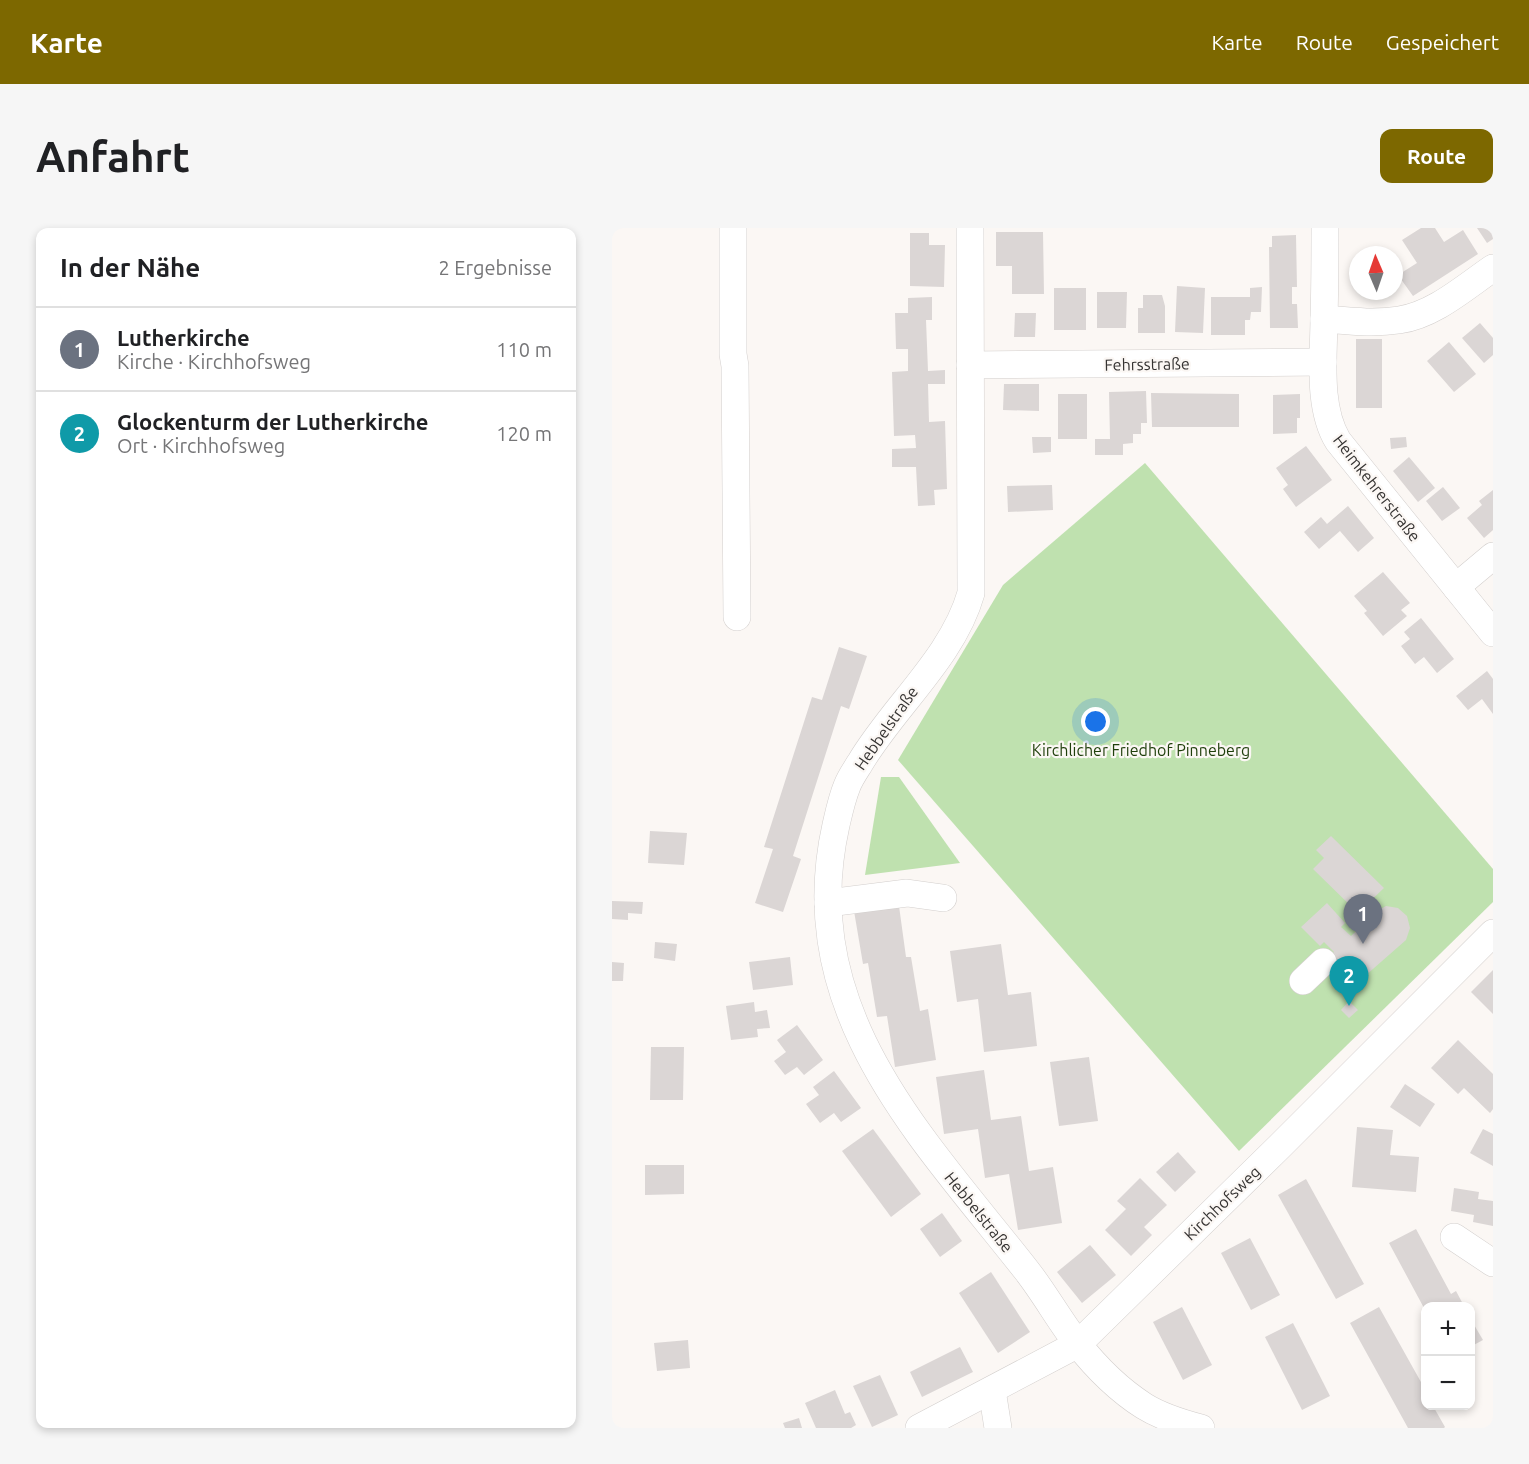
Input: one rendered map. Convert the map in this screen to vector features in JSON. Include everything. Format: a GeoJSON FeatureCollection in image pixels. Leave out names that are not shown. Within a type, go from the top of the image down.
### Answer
{"type":"FeatureCollection","features":[{"type":"Feature","properties":{"kind":"street"},"geometry":{"type":"LineString","coordinates":[[733,228],[737,617]]}},
{"type":"Feature","properties":{"kind":"street","name":"Hebbelstraße"},"geometry":{"type":"LineString","coordinates":[[970,228],[971,593],[966,609],[939,655],[871,745],[847,785],[830,858],[828,903],[830,939],[846,1003],[867,1053],[898,1105],[934,1156],[1029,1274],[1078,1344],[1111,1379],[1144,1406],[1179,1422],[1201,1428]]}},
{"type":"Feature","properties":{"kind":"street","name":"Heimkehrerstraße"},"geometry":{"type":"LineString","coordinates":[[1325,228],[1323,362],[1326,409],[1333,433],[1493,633]]}},
{"type":"Feature","properties":{"kind":"street"},"geometry":{"type":"LineString","coordinates":[[1324,319],[1365,322],[1401,320],[1434,308],[1493,268]]}},
{"type":"Feature","properties":{"kind":"street","name":"Fehrsstraße"},"geometry":{"type":"LineString","coordinates":[[970,365],[1323,362]]}},
{"type":"Feature","properties":{"kind":"street"},"geometry":{"type":"LineString","coordinates":[[1456,586],[1493,556]]}},
{"type":"Feature","properties":{"kind":"street"},"geometry":{"type":"LineString","coordinates":[[828,903],[907,892],[943,898]]}},
{"type":"Feature","properties":{"kind":"street","name":"Kirchhofsweg"},"geometry":{"type":"LineString","coordinates":[[919,1428],[1078,1344],[1493,933]]}},
{"type":"Feature","properties":{"kind":"street"},"geometry":{"type":"LineString","coordinates":[[1303,981],[1323,962]]}},
{"type":"Feature","properties":{"kind":"street"},"geometry":{"type":"LineString","coordinates":[[1454,1237],[1493,1263]]}},
{"type":"Feature","properties":{"kind":"street"},"geometry":{"type":"LineString","coordinates":[[992,1390],[998,1428]]}},
{"type":"Feature","properties":{"kind":"green space","name":"Kirchlicher Friedhof Pinneberg"},"geometry":{"type":"Polygon","coordinates":[[[1145,463],[1493,869],[1493,902],[1239,1151],[898,760],[1003,585],[1145,463]]]}},
{"type":"Feature","properties":{"kind":"green space"},"geometry":{"type":"Polygon","coordinates":[[[881,777],[899,777],[960,863],[865,875],[881,777]]]}},
{"type":"Feature","properties":{"kind":"building"},"geometry":{"type":"Polygon","coordinates":[[[1421,228],[1435,228],[1444,242],[1463,230],[1478,254],[1413,296],[1403,282],[1403,272],[1417,263],[1402,240],[1421,228]]]}},
{"type":"Feature","properties":{"kind":"building"},"geometry":{"type":"Polygon","coordinates":[[[1477,228],[1493,228],[1493,239],[1487,243],[1477,228]]]}},
{"type":"Feature","properties":{"kind":"building"},"geometry":{"type":"Polygon","coordinates":[[[996,232],[1043,232],[1044,294],[1012,294],[1012,266],[996,266],[996,232]]]}},
{"type":"Feature","properties":{"kind":"building"},"geometry":{"type":"Polygon","coordinates":[[[910,233],[929,233],[929,245],[945,245],[944,287],[910,286],[910,233]]]}},
{"type":"Feature","properties":{"kind":"building"},"geometry":{"type":"Polygon","coordinates":[[[1296,235],[1297,287],[1292,287],[1292,304],[1297,304],[1298,328],[1270,328],[1269,247],[1272,247],[1272,236],[1296,235]]]}},
{"type":"Feature","properties":{"kind":"building"},"geometry":{"type":"Polygon","coordinates":[[[1177,286],[1205,288],[1203,333],[1175,332],[1177,286]]]}},
{"type":"Feature","properties":{"kind":"building"},"geometry":{"type":"Polygon","coordinates":[[[1262,287],[1261,312],[1251,312],[1250,320],[1245,320],[1245,335],[1211,335],[1211,297],[1250,297],[1250,288],[1262,287]]]}},
{"type":"Feature","properties":{"kind":"building"},"geometry":{"type":"Polygon","coordinates":[[[1054,288],[1086,288],[1086,330],[1054,330],[1054,288]]]}},
{"type":"Feature","properties":{"kind":"building"},"geometry":{"type":"Polygon","coordinates":[[[1097,292],[1127,292],[1126,328],[1097,328],[1097,292]]]}},
{"type":"Feature","properties":{"kind":"building"},"geometry":{"type":"Polygon","coordinates":[[[1143,295],[1162,295],[1165,306],[1165,333],[1138,333],[1138,308],[1143,308],[1143,295]]]}},
{"type":"Feature","properties":{"kind":"building"},"geometry":{"type":"Polygon","coordinates":[[[932,297],[932,320],[926,320],[928,371],[945,370],[945,384],[928,384],[929,422],[945,421],[947,489],[934,490],[935,505],[918,506],[916,467],[892,467],[892,449],[916,448],[915,435],[894,436],[892,372],[908,371],[908,349],[896,349],[895,313],[908,313],[908,298],[932,297]]]}},
{"type":"Feature","properties":{"kind":"building"},"geometry":{"type":"Polygon","coordinates":[[[1015,313],[1036,313],[1035,337],[1014,337],[1015,313]]]}},
{"type":"Feature","properties":{"kind":"building"},"geometry":{"type":"Polygon","coordinates":[[[1480,323],[1493,338],[1493,355],[1484,363],[1462,338],[1480,323]]]}},
{"type":"Feature","properties":{"kind":"building"},"geometry":{"type":"Polygon","coordinates":[[[1356,339],[1382,339],[1382,408],[1356,408],[1356,339]]]}},
{"type":"Feature","properties":{"kind":"building"},"geometry":{"type":"Polygon","coordinates":[[[1449,342],[1476,374],[1454,392],[1427,361],[1449,342]]]}},
{"type":"Feature","properties":{"kind":"building"},"geometry":{"type":"Polygon","coordinates":[[[1004,384],[1039,384],[1039,411],[1003,410],[1004,384]]]}},
{"type":"Feature","properties":{"kind":"building"},"geometry":{"type":"Polygon","coordinates":[[[1146,391],[1147,423],[1141,423],[1141,434],[1133,434],[1133,443],[1123,444],[1123,455],[1095,455],[1095,439],[1110,439],[1109,392],[1146,391]]]}},
{"type":"Feature","properties":{"kind":"building"},"geometry":{"type":"Polygon","coordinates":[[[1151,393],[1239,394],[1239,427],[1152,427],[1151,393]]]}},
{"type":"Feature","properties":{"kind":"building"},"geometry":{"type":"Polygon","coordinates":[[[1058,394],[1087,394],[1087,439],[1058,439],[1058,394]]]}},
{"type":"Feature","properties":{"kind":"building"},"geometry":{"type":"Polygon","coordinates":[[[1300,394],[1300,418],[1297,418],[1297,433],[1273,434],[1273,395],[1300,394]]]}},
{"type":"Feature","properties":{"kind":"building"},"geometry":{"type":"Polygon","coordinates":[[[1032,437],[1051,437],[1051,452],[1033,453],[1032,437]]]}},
{"type":"Feature","properties":{"kind":"building"},"geometry":{"type":"Polygon","coordinates":[[[1406,437],[1407,447],[1391,449],[1390,438],[1406,437]]]}},
{"type":"Feature","properties":{"kind":"building"},"geometry":{"type":"Polygon","coordinates":[[[1306,446],[1332,480],[1296,507],[1283,489],[1288,485],[1276,468],[1306,446]]]}},
{"type":"Feature","properties":{"kind":"building"},"geometry":{"type":"Polygon","coordinates":[[[1409,457],[1435,488],[1418,502],[1393,471],[1409,457]]]}},
{"type":"Feature","properties":{"kind":"building"},"geometry":{"type":"Polygon","coordinates":[[[1052,485],[1053,510],[1008,512],[1007,486],[1052,485]]]}},
{"type":"Feature","properties":{"kind":"building"},"geometry":{"type":"Polygon","coordinates":[[[1443,487],[1460,508],[1442,521],[1426,501],[1443,487]]]}},
{"type":"Feature","properties":{"kind":"building"},"geometry":{"type":"Polygon","coordinates":[[[1493,490],[1493,530],[1484,538],[1467,518],[1482,505],[1479,501],[1493,490]]]}},
{"type":"Feature","properties":{"kind":"building"},"geometry":{"type":"Polygon","coordinates":[[[1348,506],[1374,538],[1358,552],[1340,531],[1319,549],[1304,532],[1321,517],[1327,524],[1348,506]]]}},
{"type":"Feature","properties":{"kind":"building"},"geometry":{"type":"Polygon","coordinates":[[[1383,572],[1410,603],[1401,610],[1407,616],[1383,636],[1364,613],[1367,611],[1354,596],[1383,572]]]}},
{"type":"Feature","properties":{"kind":"building"},"geometry":{"type":"Polygon","coordinates":[[[1421,618],[1454,659],[1437,673],[1424,657],[1415,664],[1401,646],[1410,639],[1404,632],[1421,618]]]}},
{"type":"Feature","properties":{"kind":"building"},"geometry":{"type":"Polygon","coordinates":[[[839,647],[867,656],[849,709],[841,706],[793,856],[801,859],[783,912],[755,903],[773,849],[764,847],[812,697],[822,700],[839,647]]]}},
{"type":"Feature","properties":{"kind":"building"},"geometry":{"type":"Polygon","coordinates":[[[1487,671],[1493,679],[1493,714],[1482,699],[1468,710],[1456,696],[1487,671]]]}},
{"type":"Feature","properties":{"kind":"building"},"geometry":{"type":"Polygon","coordinates":[[[650,831],[687,833],[684,865],[648,863],[650,831]]]}},
{"type":"Feature","properties":{"kind":"building"},"geometry":{"type":"Polygon","coordinates":[[[1331,836],[1384,888],[1358,913],[1313,869],[1324,858],[1316,850],[1331,836]]]}},
{"type":"Feature","properties":{"kind":"building"},"geometry":{"type":"Polygon","coordinates":[[[612,901],[643,902],[642,914],[628,913],[628,920],[612,919],[612,901]]]}},
{"type":"Feature","properties":{"kind":"building"},"geometry":{"type":"Polygon","coordinates":[[[1327,903],[1345,923],[1341,927],[1351,936],[1377,911],[1386,906],[1398,908],[1407,916],[1410,928],[1406,940],[1357,983],[1331,955],[1334,952],[1324,942],[1320,946],[1301,927],[1327,903]]]}},
{"type":"Feature","properties":{"kind":"building"},"geometry":{"type":"Polygon","coordinates":[[[899,906],[906,957],[911,957],[920,1011],[928,1009],[936,1060],[895,1067],[887,1016],[877,1017],[868,963],[863,964],[854,911],[899,906]]]}},
{"type":"Feature","properties":{"kind":"building"},"geometry":{"type":"Polygon","coordinates":[[[655,942],[677,944],[675,961],[654,958],[655,942]]]}},
{"type":"Feature","properties":{"kind":"building"},"geometry":{"type":"Polygon","coordinates":[[[1001,944],[1008,995],[1031,992],[1037,1046],[984,1052],[978,999],[957,1002],[950,951],[1001,944]]]}},
{"type":"Feature","properties":{"kind":"building"},"geometry":{"type":"Polygon","coordinates":[[[790,957],[793,985],[753,990],[749,962],[790,957]]]}},
{"type":"Feature","properties":{"kind":"building"},"geometry":{"type":"Polygon","coordinates":[[[612,962],[624,963],[623,981],[612,981],[612,962]]]}},
{"type":"Feature","properties":{"kind":"building"},"geometry":{"type":"Polygon","coordinates":[[[1493,970],[1493,1014],[1471,992],[1493,970]]]}},
{"type":"Feature","properties":{"kind":"building"},"geometry":{"type":"Polygon","coordinates":[[[1349,1001],[1358,1010],[1349,1018],[1341,1010],[1349,1001]]]}},
{"type":"Feature","properties":{"kind":"building"},"geometry":{"type":"Polygon","coordinates":[[[754,1002],[755,1012],[767,1010],[770,1028],[757,1029],[758,1037],[731,1040],[726,1006],[754,1002]]]}},
{"type":"Feature","properties":{"kind":"building"},"geometry":{"type":"Polygon","coordinates":[[[797,1025],[823,1060],[804,1075],[797,1067],[785,1075],[774,1061],[786,1052],[777,1040],[797,1025]]]}},
{"type":"Feature","properties":{"kind":"building"},"geometry":{"type":"Polygon","coordinates":[[[1458,1040],[1493,1074],[1493,1109],[1490,1113],[1464,1088],[1458,1094],[1431,1068],[1458,1040]]]}},
{"type":"Feature","properties":{"kind":"building"},"geometry":{"type":"Polygon","coordinates":[[[651,1047],[684,1047],[683,1100],[650,1100],[651,1047]]]}},
{"type":"Feature","properties":{"kind":"building"},"geometry":{"type":"Polygon","coordinates":[[[1089,1057],[1098,1121],[1059,1126],[1050,1062],[1089,1057]]]}},
{"type":"Feature","properties":{"kind":"building"},"geometry":{"type":"Polygon","coordinates":[[[984,1070],[991,1120],[1021,1116],[1029,1171],[1053,1167],[1062,1223],[1018,1230],[1009,1174],[985,1178],[978,1129],[944,1134],[936,1077],[984,1070]]]}},
{"type":"Feature","properties":{"kind":"building"},"geometry":{"type":"Polygon","coordinates":[[[834,1071],[861,1108],[841,1122],[834,1113],[820,1123],[806,1104],[819,1095],[813,1087],[834,1071]]]}},
{"type":"Feature","properties":{"kind":"building"},"geometry":{"type":"Polygon","coordinates":[[[1405,1084],[1435,1104],[1420,1127],[1390,1107],[1405,1084]]]}},
{"type":"Feature","properties":{"kind":"building"},"geometry":{"type":"Polygon","coordinates":[[[1357,1127],[1393,1130],[1390,1155],[1419,1157],[1416,1192],[1352,1187],[1357,1127]]]}},
{"type":"Feature","properties":{"kind":"building"},"geometry":{"type":"Polygon","coordinates":[[[873,1129],[921,1194],[891,1217],[842,1151],[873,1129]]]}},
{"type":"Feature","properties":{"kind":"building"},"geometry":{"type":"Polygon","coordinates":[[[1483,1129],[1493,1134],[1493,1166],[1470,1153],[1483,1129]]]}},
{"type":"Feature","properties":{"kind":"building"},"geometry":{"type":"Polygon","coordinates":[[[1178,1152],[1196,1172],[1175,1192],[1156,1172],[1178,1152]]]}},
{"type":"Feature","properties":{"kind":"building"},"geometry":{"type":"Polygon","coordinates":[[[645,1165],[684,1165],[684,1194],[645,1195],[645,1165]]]}},
{"type":"Feature","properties":{"kind":"building"},"geometry":{"type":"Polygon","coordinates":[[[1140,1178],[1167,1205],[1144,1227],[1152,1235],[1131,1256],[1105,1230],[1126,1209],[1117,1201],[1140,1178]]]}},
{"type":"Feature","properties":{"kind":"building"},"geometry":{"type":"Polygon","coordinates":[[[1306,1179],[1364,1284],[1336,1299],[1278,1195],[1306,1179]]]}},
{"type":"Feature","properties":{"kind":"building"},"geometry":{"type":"Polygon","coordinates":[[[1454,1188],[1479,1192],[1478,1199],[1493,1201],[1493,1226],[1473,1222],[1474,1215],[1451,1211],[1454,1188]]]}},
{"type":"Feature","properties":{"kind":"building"},"geometry":{"type":"Polygon","coordinates":[[[942,1213],[962,1241],[940,1257],[920,1229],[942,1213]]]}},
{"type":"Feature","properties":{"kind":"building"},"geometry":{"type":"Polygon","coordinates":[[[1416,1229],[1451,1294],[1456,1291],[1462,1302],[1421,1302],[1389,1243],[1416,1229]]]}},
{"type":"Feature","properties":{"kind":"building"},"geometry":{"type":"Polygon","coordinates":[[[1250,1238],[1280,1295],[1251,1310],[1221,1253],[1250,1238]]]}},
{"type":"Feature","properties":{"kind":"building"},"geometry":{"type":"Polygon","coordinates":[[[1090,1245],[1116,1275],[1082,1303],[1057,1272],[1090,1245]]]}},
{"type":"Feature","properties":{"kind":"building"},"geometry":{"type":"Polygon","coordinates":[[[991,1272],[1030,1332],[998,1353],[959,1293],[991,1272]]]}},
{"type":"Feature","properties":{"kind":"building"},"geometry":{"type":"Polygon","coordinates":[[[1182,1307],[1212,1365],[1183,1380],[1153,1322],[1182,1307]]]}},
{"type":"Feature","properties":{"kind":"building"},"geometry":{"type":"Polygon","coordinates":[[[1379,1307],[1421,1382],[1421,1410],[1435,1410],[1444,1428],[1408,1428],[1350,1323],[1379,1307]]]}},
{"type":"Feature","properties":{"kind":"building"},"geometry":{"type":"Polygon","coordinates":[[[1293,1323],[1330,1396],[1302,1410],[1265,1337],[1293,1323]]]}},
{"type":"Feature","properties":{"kind":"building"},"geometry":{"type":"Polygon","coordinates":[[[1475,1326],[1483,1340],[1475,1344],[1475,1326]]]}},
{"type":"Feature","properties":{"kind":"building"},"geometry":{"type":"Polygon","coordinates":[[[688,1340],[690,1368],[657,1371],[654,1343],[688,1340]]]}},
{"type":"Feature","properties":{"kind":"building"},"geometry":{"type":"Polygon","coordinates":[[[960,1347],[973,1372],[922,1397],[910,1372],[960,1347]]]}},
{"type":"Feature","properties":{"kind":"building"},"geometry":{"type":"Polygon","coordinates":[[[880,1375],[898,1415],[872,1427],[853,1386],[880,1375]]]}},
{"type":"Feature","properties":{"kind":"building"},"geometry":{"type":"Polygon","coordinates":[[[835,1390],[845,1414],[850,1412],[856,1425],[851,1428],[816,1428],[805,1403],[835,1390]]]}},
{"type":"Feature","properties":{"kind":"building"},"geometry":{"type":"Polygon","coordinates":[[[799,1418],[802,1428],[785,1428],[783,1423],[799,1418]]]}},
{"type":"Feature","properties":{"kind":"place","name":"Lutherkirche"},"geometry":{"type":"Point","coordinates":[1363,944]}},
{"type":"Feature","properties":{"kind":"place","name":"Glockenturm der Lutherkirche"},"geometry":{"type":"Point","coordinates":[1349,1006]}}]}
